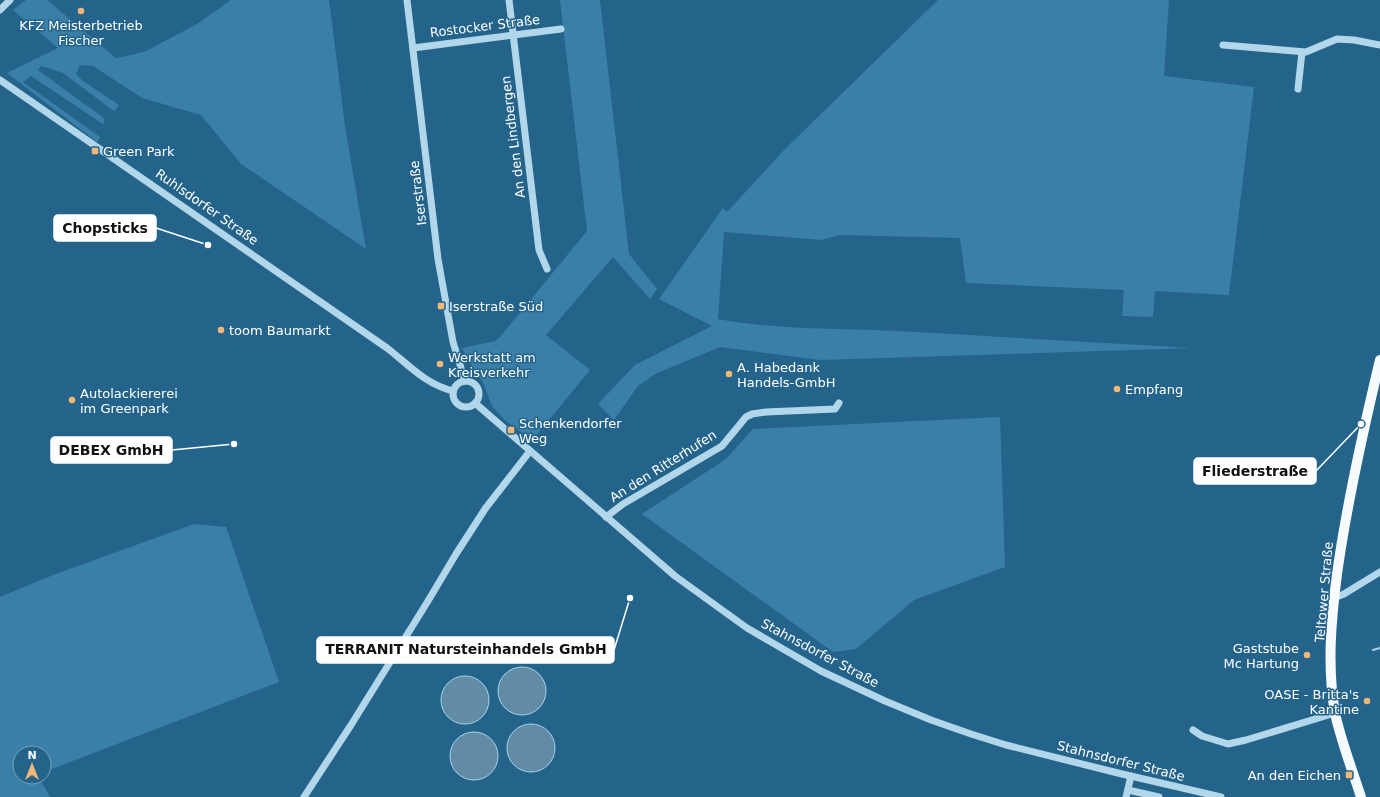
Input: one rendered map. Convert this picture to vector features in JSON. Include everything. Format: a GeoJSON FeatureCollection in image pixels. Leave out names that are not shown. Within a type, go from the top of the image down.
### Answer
{"type":"FeatureCollection","features":[{"type":"Feature","properties":{"kind":"main road","name":"Teltower Straße"},"geometry":{"type":"LineString","coordinates":[[1361,797],[1341,735],[1336,713],[1332,685],[1331,661],[1334,598],[1343,528],[1380,360]]}},
{"type":"Feature","properties":{"kind":"street"},"geometry":{"type":"LineString","coordinates":[[0,10],[10,0]]}},
{"type":"Feature","properties":{"kind":"street","name":"Iserstraße"},"geometry":{"type":"LineString","coordinates":[[407,0],[438,259],[453,342],[465,381]]}},
{"type":"Feature","properties":{"kind":"street","name":"An den Lindbergen"},"geometry":{"type":"LineString","coordinates":[[509,0],[539,250],[547,269]]}},
{"type":"Feature","properties":{"kind":"street","name":"Rostocker Straße"},"geometry":{"type":"LineString","coordinates":[[413,48],[561,29]]}},
{"type":"Feature","properties":{"kind":"street"},"geometry":{"type":"LineString","coordinates":[[1223,45],[1302,52],[1306,52],[1337,39],[1354,40],[1380,45]]}},
{"type":"Feature","properties":{"kind":"street"},"geometry":{"type":"LineString","coordinates":[[1298,89],[1302,52]]}},
{"type":"Feature","properties":{"kind":"street","name":"Ruhlsdorfer Straße"},"geometry":{"type":"LineString","coordinates":[[0,80],[344,318],[430,382],[442,388],[453,391]]}},
{"type":"Feature","properties":{"kind":"street"},"geometry":{"type":"LineString","coordinates":[[465,381],[473,382],[478,388],[479,396],[475,403],[469,406],[461,406],[454,398],[453,391],[458,384],[465,381]]}},
{"type":"Feature","properties":{"kind":"street","name":"Stahnsdorfer Straße"},"geometry":{"type":"LineString","coordinates":[[475,403],[675,576],[747,628],[821,671],[885,701],[931,720],[971,734],[1014,747],[1221,797]]}},
{"type":"Feature","properties":{"kind":"street","name":"An den Ritterhufen"},"geometry":{"type":"LineString","coordinates":[[606,517],[623,504],[722,446],[746,417],[752,414],[835,409],[840,403]]}},
{"type":"Feature","properties":{"kind":"street"},"geometry":{"type":"LineString","coordinates":[[304,797],[356,718],[485,509],[530,451]]}},
{"type":"Feature","properties":{"kind":"street"},"geometry":{"type":"LineString","coordinates":[[1334,598],[1344,594],[1380,572]]}},
{"type":"Feature","properties":{"kind":"street"},"geometry":{"type":"LineString","coordinates":[[1193,730],[1202,736],[1228,744],[1336,713]]}},
{"type":"Feature","properties":{"kind":"street"},"geometry":{"type":"LineString","coordinates":[[1131,776],[1127,793],[1159,797]]}},
{"type":"Feature","properties":{"kind":"shaded area"},"geometry":{"type":"Polygon","coordinates":[[[26,0],[47,0],[116,58],[146,51],[197,24],[231,0],[329,0],[345,126],[366,249],[241,164],[201,115],[142,98],[93,66],[80,65],[76,74],[83,81],[119,105],[114,111],[63,73],[41,66],[38,70],[105,119],[103,124],[31,76],[23,82],[100,137],[97,142],[7,73],[58,48],[13,10],[26,0]]]}},
{"type":"Feature","properties":{"kind":"shaded area"},"geometry":{"type":"Polygon","coordinates":[[[560,0],[600,0],[629,254],[657,289],[650,299],[613,257],[546,335],[590,370],[535,437],[530,439],[506,421],[492,406],[482,380],[476,374],[462,348],[495,341],[500,337],[587,231],[560,0]]]}},
{"type":"Feature","properties":{"kind":"shaded area"},"geometry":{"type":"Polygon","coordinates":[[[938,0],[1169,0],[1164,76],[1254,87],[1229,295],[1155,291],[1153,317],[1122,316],[1124,290],[966,283],[960,238],[839,235],[822,240],[724,232],[718,319],[740,323],[784,327],[896,331],[1192,348],[821,360],[720,347],[657,373],[638,386],[614,420],[598,404],[635,365],[712,326],[659,299],[723,208],[727,212],[786,148],[938,0]]]}},
{"type":"Feature","properties":{"kind":"shaded area"},"geometry":{"type":"Polygon","coordinates":[[[1000,417],[1005,567],[914,600],[856,649],[833,652],[642,514],[726,459],[753,429],[1000,417]]]}},
{"type":"Feature","properties":{"kind":"shaded area"},"geometry":{"type":"Polygon","coordinates":[[[194,524],[226,527],[279,682],[52,769],[52,745],[12,745],[12,785],[43,785],[50,797],[0,797],[0,597],[53,575],[194,524]]]}},
{"type":"Feature","properties":{"kind":"shaded area"},"geometry":{"type":"Polygon","coordinates":[[[522,667],[531,669],[539,674],[544,682],[546,691],[544,700],[539,708],[531,713],[522,715],[513,713],[505,708],[500,700],[498,691],[500,682],[505,674],[513,669],[522,667]]]}},
{"type":"Feature","properties":{"kind":"shaded area"},"geometry":{"type":"Polygon","coordinates":[[[465,676],[474,678],[482,683],[487,691],[489,700],[487,709],[482,717],[474,722],[465,724],[456,722],[448,717],[443,709],[441,700],[443,691],[448,683],[456,678],[465,676]]]}},
{"type":"Feature","properties":{"kind":"shaded area"},"geometry":{"type":"Polygon","coordinates":[[[531,724],[540,726],[548,731],[553,739],[555,748],[553,757],[548,765],[540,770],[531,772],[522,770],[514,765],[509,757],[507,748],[509,739],[514,731],[522,726],[531,724]]]}},
{"type":"Feature","properties":{"kind":"shaded area"},"geometry":{"type":"Polygon","coordinates":[[[474,732],[483,734],[491,739],[496,747],[498,756],[496,765],[491,773],[483,778],[474,780],[465,778],[457,773],[452,765],[450,756],[452,747],[457,739],[465,734],[474,732]]]}},
{"type":"Feature","properties":{"kind":"waterway"},"geometry":{"type":"LineString","coordinates":[[1373,650],[1380,648]]}},
{"type":"Feature","properties":{"kind":"place","name":"KFZ Meisterbetrieb Fischer"},"geometry":{"type":"Point","coordinates":[81,11]}},
{"type":"Feature","properties":{"kind":"place","name":"Green Park"},"geometry":{"type":"Point","coordinates":[95,151]}},
{"type":"Feature","properties":{"kind":"place","name":"Chopsticks"},"geometry":{"type":"Point","coordinates":[208,245]}},
{"type":"Feature","properties":{"kind":"place","name":"Iserstraße Süd"},"geometry":{"type":"Point","coordinates":[441,306]}},
{"type":"Feature","properties":{"kind":"place","name":"toom Baumarkt"},"geometry":{"type":"Point","coordinates":[221,330]}},
{"type":"Feature","properties":{"kind":"place","name":"Werkstatt am Kreisverkehr"},"geometry":{"type":"Point","coordinates":[440,364]}},
{"type":"Feature","properties":{"kind":"place","name":"A. Habedank Handels-GmbH"},"geometry":{"type":"Point","coordinates":[729,374]}},
{"type":"Feature","properties":{"kind":"place","name":"Empfang"},"geometry":{"type":"Point","coordinates":[1117,389]}},
{"type":"Feature","properties":{"kind":"place","name":"Autolackiererei im Greenpark"},"geometry":{"type":"Point","coordinates":[72,400]}},
{"type":"Feature","properties":{"kind":"place","name":"Fliederstraße"},"geometry":{"type":"Point","coordinates":[1361,424]}},
{"type":"Feature","properties":{"kind":"place","name":"Schenkendorfer Weg"},"geometry":{"type":"Point","coordinates":[511,430]}},
{"type":"Feature","properties":{"kind":"place","name":"DEBEX GmbH"},"geometry":{"type":"Point","coordinates":[234,444]}},
{"type":"Feature","properties":{"kind":"place","name":"TERRANIT Natursteinhandels GmbH"},"geometry":{"type":"Point","coordinates":[630,598]}},
{"type":"Feature","properties":{"kind":"place","name":"Gaststube Mc Hartung"},"geometry":{"type":"Point","coordinates":[1307,655]}},
{"type":"Feature","properties":{"kind":"place","name":"OASE - Britta's Kantine"},"geometry":{"type":"Point","coordinates":[1367,701]}},
{"type":"Feature","properties":{"kind":"place","name":"An den Eichen"},"geometry":{"type":"Point","coordinates":[1349,775]}}]}
